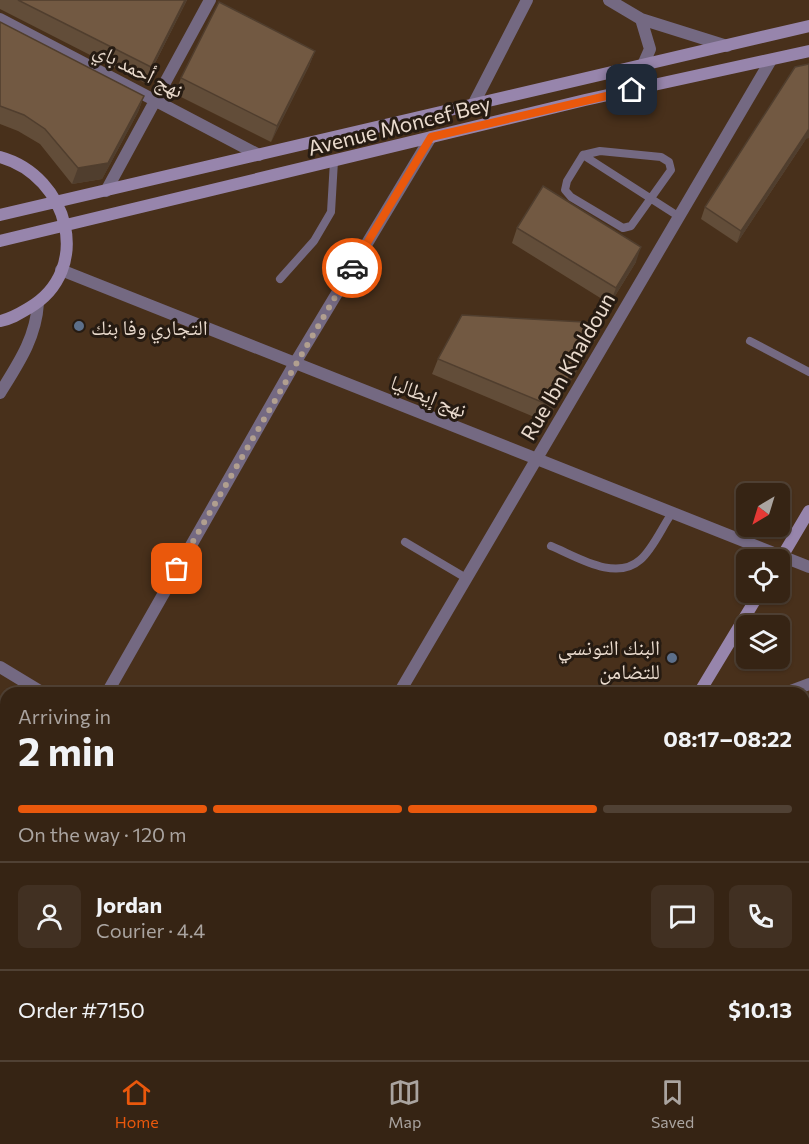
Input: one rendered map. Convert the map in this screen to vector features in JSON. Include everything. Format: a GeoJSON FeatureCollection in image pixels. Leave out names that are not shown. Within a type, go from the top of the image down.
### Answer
{"type":"FeatureCollection","features":[{"type":"Feature","properties":{"kind":"main road","name":"Avenue Moncef Bey"},"geometry":{"type":"LineString","coordinates":[[0,215],[472,107],[809,26]]}},
{"type":"Feature","properties":{"kind":"main road","name":"Avenue Moncef Bey"},"geometry":{"type":"LineString","coordinates":[[0,241],[585,100],[809,51]]}},
{"type":"Feature","properties":{"kind":"main road"},"geometry":{"type":"LineString","coordinates":[[0,157],[17,162],[41,178],[57,201],[65,225],[66,248],[61,270],[52,287],[38,303],[9,320],[0,321]]}},
{"type":"Feature","properties":{"kind":"main road"},"geometry":{"type":"LineString","coordinates":[[786,549],[809,512]]}},
{"type":"Feature","properties":{"kind":"main road"},"geometry":{"type":"LineString","coordinates":[[703,687],[753,603]]}},
{"type":"Feature","properties":{"kind":"street"},"geometry":{"type":"LineString","coordinates":[[106,191],[210,0]]}},
{"type":"Feature","properties":{"kind":"street"},"geometry":{"type":"LineString","coordinates":[[472,107],[528,0]]}},
{"type":"Feature","properties":{"kind":"street"},"geometry":{"type":"LineString","coordinates":[[609,0],[641,19],[727,46]]}},
{"type":"Feature","properties":{"kind":"street","name":"نهج أحمد باي"},"geometry":{"type":"LineString","coordinates":[[0,19],[157,99],[259,155]]}},
{"type":"Feature","properties":{"kind":"street"},"geometry":{"type":"LineString","coordinates":[[641,19],[650,49],[644,65]]}},
{"type":"Feature","properties":{"kind":"street","name":"Rue Ibn Khaldoun"},"geometry":{"type":"LineString","coordinates":[[402,687],[771,60]]}},
{"type":"Feature","properties":{"kind":"street"},"geometry":{"type":"LineString","coordinates":[[110,687],[295,363],[431,137]]}},
{"type":"Feature","properties":{"kind":"street","name":"نهج إيطاليا"},"geometry":{"type":"LineString","coordinates":[[61,270],[759,549]]}},
{"type":"Feature","properties":{"kind":"street"},"geometry":{"type":"LineString","coordinates":[[0,393],[32,337],[37,321],[38,303]]}},
{"type":"Feature","properties":{"kind":"street","name":"نهج إيطاليا"},"geometry":{"type":"LineString","coordinates":[[790,561],[809,567]]}},
{"type":"Feature","properties":{"kind":"street"},"geometry":{"type":"LineString","coordinates":[[0,667],[33,687]]}},
{"type":"Feature","properties":{"kind":"lane"},"geometry":{"type":"LineString","coordinates":[[600,151],[661,157],[669,162],[672,170],[652,201],[631,226],[623,228],[571,197],[565,190],[567,181],[583,155],[600,151]]}},
{"type":"Feature","properties":{"kind":"lane"},"geometry":{"type":"LineString","coordinates":[[583,155],[678,216]]}},
{"type":"Feature","properties":{"kind":"lane"},"geometry":{"type":"LineString","coordinates":[[280,279],[314,241],[331,212],[334,161]]}},
{"type":"Feature","properties":{"kind":"lane"},"geometry":{"type":"LineString","coordinates":[[750,341],[809,372]]}},
{"type":"Feature","properties":{"kind":"lane"},"geometry":{"type":"LineString","coordinates":[[551,546],[611,570],[625,567],[639,561],[672,513]]}},
{"type":"Feature","properties":{"kind":"lane"},"geometry":{"type":"LineString","coordinates":[[405,542],[466,578]]}},
{"type":"Feature","properties":{"kind":"building"},"geometry":{"type":"Polygon","coordinates":[[[18,0],[185,0],[151,67],[18,0]]]}},
{"type":"Feature","properties":{"kind":"building"},"geometry":{"type":"Polygon","coordinates":[[[219,2],[315,51],[277,126],[181,78],[219,2]]]}},
{"type":"Feature","properties":{"kind":"building"},"geometry":{"type":"Polygon","coordinates":[[[0,22],[144,96],[108,163],[78,168],[45,129],[24,115],[0,106],[0,22]]]}},
{"type":"Feature","properties":{"kind":"building"},"geometry":{"type":"Polygon","coordinates":[[[809,64],[809,129],[741,231],[705,207],[795,67],[809,64]]]}},
{"type":"Feature","properties":{"kind":"building"},"geometry":{"type":"Polygon","coordinates":[[[543,186],[641,247],[616,288],[517,228],[543,186]]]}},
{"type":"Feature","properties":{"kind":"building"},"geometry":{"type":"Polygon","coordinates":[[[462,315],[601,323],[557,398],[544,403],[438,359],[462,315]]]}},
{"type":"Feature","properties":{"kind":"way so far"},"geometry":{"type":"LineString","coordinates":[[177,569],[352,268]]}},
{"type":"Feature","properties":{"kind":"place","name":"التجاري وفا بنك"},"geometry":{"type":"Point","coordinates":[79,326]}},
{"type":"Feature","properties":{"kind":"place","name":"البنك التونسي للتضامن"},"geometry":{"type":"Point","coordinates":[672,658]}},
{"type":"Feature","properties":{"kind":"route"},"geometry":{"type":"LineString","coordinates":[[352,268],[431,137],[632,90]]}}]}
